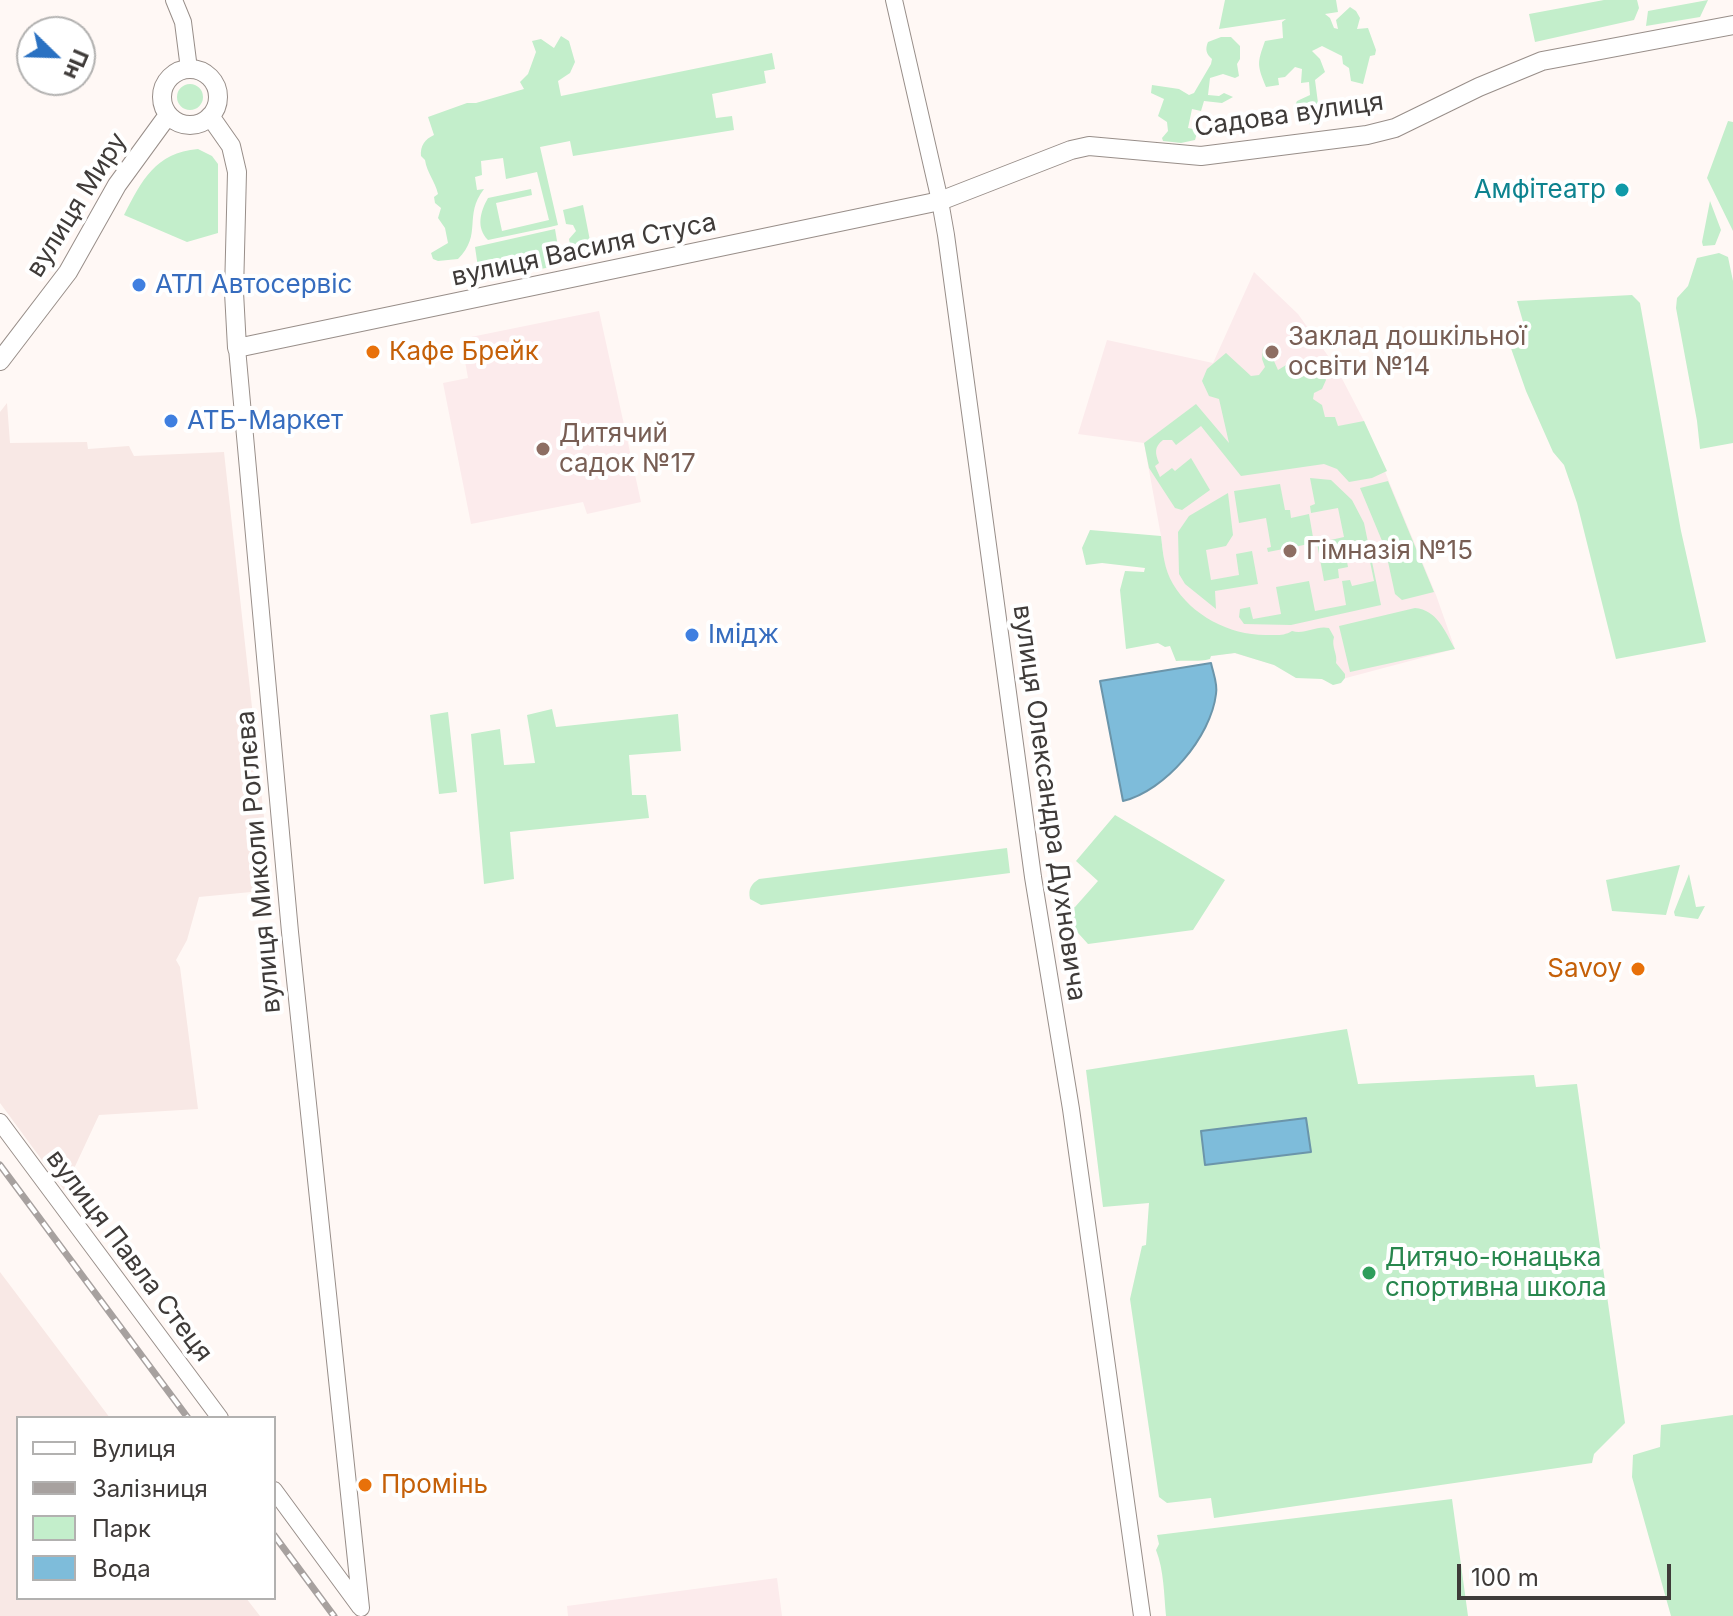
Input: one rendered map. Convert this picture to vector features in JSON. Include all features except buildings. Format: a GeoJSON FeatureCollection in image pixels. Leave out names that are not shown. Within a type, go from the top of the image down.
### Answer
{"type":"FeatureCollection","features":[{"type":"Feature","properties":{"kind":"main road","name":"Садова вулиця"},"geometry":{"type":"LineString","coordinates":[[940,201],[1071,150],[1089,146],[1201,156],[1367,135],[1395,128],[1479,87],[1542,61],[1733,25]]}},
{"type":"Feature","properties":{"kind":"main road"},"geometry":{"type":"LineString","coordinates":[[189,69],[203,72],[215,84],[218,101],[204,121],[187,125],[178,123],[168,115],[162,103],[164,85],[177,72],[189,69]]}},
{"type":"Feature","properties":{"kind":"main road","name":"вулиця Миру"},"geometry":{"type":"LineString","coordinates":[[0,361],[68,272],[117,185],[168,115]]}},
{"type":"Feature","properties":{"kind":"main road","name":"вулиця Миколи Роглєва"},"geometry":{"type":"LineString","coordinates":[[210,116],[231,146],[237,172],[234,292],[237,348]]}},
{"type":"Feature","properties":{"kind":"main road","name":"вулиця Василя Стуса"},"geometry":{"type":"LineString","coordinates":[[237,348],[940,201]]}},
{"type":"Feature","properties":{"kind":"street"},"geometry":{"type":"LineString","coordinates":[[174,0],[183,22],[189,69]]}},
{"type":"Feature","properties":{"kind":"street","name":"вулиця Олександра Духновича"},"geometry":{"type":"LineString","coordinates":[[894,0],[940,201],[1033,877],[1071,1109],[1142,1616]]}},
{"type":"Feature","properties":{"kind":"street","name":"вулиця Миколи Роглєва"},"geometry":{"type":"LineString","coordinates":[[237,348],[292,947],[359,1612]]}},
{"type":"Feature","properties":{"kind":"street","name":"вулиця Павла Стеця"},"geometry":{"type":"LineString","coordinates":[[0,1122],[219,1416]]}},
{"type":"Feature","properties":{"kind":"street"},"geometry":{"type":"LineString","coordinates":[[276,1493],[359,1612]]}},
{"type":"Feature","properties":{"kind":"shaded area","name":"Гімназія №15"},"geometry":{"type":"Polygon","coordinates":[[[1254,272],[1298,314],[1336,367],[1364,421],[1455,649],[1331,682],[1234,653],[1176,661],[1161,536],[1144,443],[1078,434],[1107,340],[1213,363],[1254,272]]]}},
{"type":"Feature","properties":{"kind":"shaded area","name":"Дитячий садок №17"},"geometry":{"type":"Polygon","coordinates":[[[599,311],[641,502],[587,514],[583,502],[471,524],[443,383],[468,378],[461,339],[599,311]]]}},
{"type":"Feature","properties":{"kind":"shaded area"},"geometry":{"type":"Polygon","coordinates":[[[7,403],[10,443],[87,442],[88,449],[129,446],[134,456],[224,452],[272,890],[199,897],[187,940],[176,960],[180,967],[198,1109],[99,1115],[64,1190],[0,1103],[0,412],[7,403]]]}},
{"type":"Feature","properties":{"kind":"shaded area"},"geometry":{"type":"Polygon","coordinates":[[[0,1272],[108,1416],[16,1416],[16,1600],[248,1600],[260,1616],[0,1616],[0,1272]]]}},
{"type":"Feature","properties":{"kind":"shaded area"},"geometry":{"type":"Polygon","coordinates":[[[777,1578],[782,1616],[568,1616],[567,1606],[777,1578]]]}},
{"type":"Feature","properties":{"kind":"green space"},"geometry":{"type":"Polygon","coordinates":[[[1225,0],[1336,0],[1338,12],[1325,14],[1338,29],[1336,20],[1350,7],[1360,18],[1357,29],[1368,28],[1376,50],[1375,55],[1370,56],[1363,84],[1351,81],[1349,68],[1343,64],[1342,56],[1322,46],[1312,51],[1320,59],[1325,72],[1315,80],[1321,126],[1309,124],[1302,107],[1294,108],[1297,101],[1310,95],[1309,82],[1301,83],[1302,69],[1295,67],[1285,77],[1278,78],[1279,85],[1266,87],[1260,69],[1259,59],[1265,41],[1283,38],[1282,22],[1286,19],[1219,29],[1225,0]]]}},
{"type":"Feature","properties":{"kind":"green space"},"geometry":{"type":"Polygon","coordinates":[[[1604,0],[1637,0],[1639,8],[1634,20],[1535,42],[1529,14],[1604,0]]]}},
{"type":"Feature","properties":{"kind":"green space"},"geometry":{"type":"Polygon","coordinates":[[[1708,0],[1700,17],[1646,26],[1648,11],[1708,0]]]}},
{"type":"Feature","properties":{"kind":"green space"},"geometry":{"type":"Polygon","coordinates":[[[561,36],[569,41],[575,62],[570,73],[558,81],[561,96],[772,53],[775,69],[764,71],[766,83],[712,94],[716,118],[732,116],[734,130],[573,156],[570,141],[540,147],[558,225],[488,240],[480,220],[488,198],[531,189],[532,195],[496,203],[502,231],[549,220],[537,172],[506,179],[503,158],[481,161],[482,175],[475,177],[477,190],[484,189],[475,208],[470,241],[458,259],[433,259],[431,253],[448,243],[445,228],[438,218],[441,208],[435,203],[437,189],[421,156],[424,143],[434,135],[428,117],[467,103],[524,89],[520,82],[528,74],[536,52],[532,41],[541,39],[554,48],[561,36]]]}},
{"type":"Feature","properties":{"kind":"green space"},"geometry":{"type":"Polygon","coordinates":[[[1231,37],[1240,46],[1239,76],[1235,78],[1223,74],[1210,78],[1208,95],[1224,93],[1233,97],[1222,103],[1204,101],[1201,111],[1192,109],[1188,128],[1198,130],[1195,140],[1181,143],[1163,141],[1168,131],[1167,122],[1158,116],[1164,99],[1151,93],[1152,85],[1179,89],[1189,95],[1194,93],[1211,64],[1208,42],[1231,37]]]}},
{"type":"Feature","properties":{"kind":"green space"},"geometry":{"type":"Polygon","coordinates":[[[190,84],[199,88],[203,97],[199,106],[190,110],[181,106],[177,97],[181,88],[190,84]]]}},
{"type":"Feature","properties":{"kind":"green space"},"geometry":{"type":"Polygon","coordinates":[[[1728,121],[1733,122],[1733,231],[1707,178],[1728,121]]]}},
{"type":"Feature","properties":{"kind":"green space"},"geometry":{"type":"Polygon","coordinates":[[[198,149],[212,156],[218,164],[218,233],[187,242],[124,215],[137,190],[160,162],[198,149]]]}},
{"type":"Feature","properties":{"kind":"green space"},"geometry":{"type":"Polygon","coordinates":[[[1710,201],[1721,230],[1715,245],[1703,246],[1702,242],[1710,201]]]}},
{"type":"Feature","properties":{"kind":"green space"},"geometry":{"type":"Polygon","coordinates":[[[583,205],[593,256],[573,260],[569,239],[576,231],[573,225],[566,224],[563,210],[583,205]]]}},
{"type":"Feature","properties":{"kind":"green space"},"geometry":{"type":"Polygon","coordinates":[[[555,229],[561,265],[480,281],[475,247],[555,229]]]}},
{"type":"Feature","properties":{"kind":"green space"},"geometry":{"type":"Polygon","coordinates":[[[1719,253],[1728,257],[1733,281],[1733,443],[1700,449],[1676,308],[1677,298],[1688,286],[1697,258],[1719,253]]]}},
{"type":"Feature","properties":{"kind":"green space"},"geometry":{"type":"Polygon","coordinates":[[[1632,295],[1640,303],[1681,531],[1706,642],[1616,659],[1577,503],[1564,465],[1553,452],[1526,391],[1507,337],[1526,332],[1517,301],[1632,295]]]}},
{"type":"Feature","properties":{"kind":"green space"},"geometry":{"type":"Polygon","coordinates":[[[1268,345],[1274,348],[1278,370],[1291,362],[1302,377],[1316,370],[1323,373],[1326,380],[1322,389],[1314,393],[1313,399],[1322,405],[1325,417],[1335,417],[1338,426],[1364,421],[1387,471],[1372,478],[1349,482],[1337,469],[1324,464],[1241,476],[1201,426],[1176,445],[1172,440],[1163,440],[1157,448],[1159,463],[1155,466],[1160,477],[1172,468],[1175,471],[1191,458],[1210,490],[1182,510],[1175,508],[1149,468],[1144,443],[1196,404],[1229,443],[1219,399],[1209,396],[1202,381],[1207,369],[1226,353],[1251,376],[1259,375],[1265,367],[1263,348],[1268,345]]]}},
{"type":"Feature","properties":{"kind":"green space"},"geometry":{"type":"Polygon","coordinates":[[[1310,478],[1331,480],[1352,500],[1364,523],[1381,605],[1291,625],[1244,624],[1239,617],[1240,609],[1250,607],[1253,619],[1281,614],[1276,587],[1309,581],[1315,611],[1346,605],[1342,581],[1350,580],[1352,586],[1374,581],[1368,552],[1346,556],[1348,567],[1338,569],[1339,578],[1324,581],[1317,543],[1344,537],[1338,508],[1311,513],[1310,506],[1315,504],[1310,478]]]}},
{"type":"Feature","properties":{"kind":"green space"},"geometry":{"type":"Polygon","coordinates":[[[1388,481],[1434,592],[1402,600],[1395,594],[1385,548],[1360,488],[1388,481]]]}},
{"type":"Feature","properties":{"kind":"green space"},"geometry":{"type":"Polygon","coordinates":[[[1280,484],[1285,510],[1290,510],[1291,518],[1309,514],[1314,543],[1268,552],[1267,548],[1271,547],[1266,518],[1239,523],[1234,491],[1280,484]]]}},
{"type":"Feature","properties":{"kind":"green space"},"geometry":{"type":"Polygon","coordinates":[[[1228,493],[1233,535],[1226,546],[1206,550],[1211,580],[1239,575],[1236,554],[1252,551],[1258,584],[1215,591],[1216,609],[1185,584],[1179,574],[1178,532],[1189,516],[1228,493]]]}},
{"type":"Feature","properties":{"kind":"green space"},"geometry":{"type":"Polygon","coordinates":[[[1090,530],[1161,536],[1164,561],[1173,584],[1191,606],[1227,628],[1274,635],[1329,628],[1334,637],[1336,663],[1345,678],[1333,685],[1322,679],[1296,678],[1274,665],[1235,653],[1211,656],[1206,660],[1176,661],[1170,646],[1158,643],[1126,649],[1120,590],[1125,571],[1144,572],[1145,568],[1102,563],[1086,565],[1082,548],[1090,530]]]}},
{"type":"Feature","properties":{"kind":"green space"},"geometry":{"type":"Polygon","coordinates":[[[1415,608],[1435,617],[1455,649],[1350,672],[1339,626],[1415,608]]]}},
{"type":"Feature","properties":{"kind":"green space"},"geometry":{"type":"Polygon","coordinates":[[[552,709],[556,727],[678,714],[681,751],[629,755],[632,795],[646,795],[649,818],[510,832],[514,879],[484,884],[471,734],[500,729],[504,765],[535,763],[527,715],[552,709]]]}},
{"type":"Feature","properties":{"kind":"green space"},"geometry":{"type":"Polygon","coordinates":[[[448,712],[457,792],[439,794],[430,715],[448,712]]]}},
{"type":"Feature","properties":{"kind":"green space"},"geometry":{"type":"Polygon","coordinates":[[[1115,815],[1225,880],[1193,930],[1088,944],[1060,913],[1075,907],[1098,881],[1076,861],[1115,815]]]}},
{"type":"Feature","properties":{"kind":"green space"},"geometry":{"type":"Polygon","coordinates":[[[1007,848],[1010,873],[761,905],[750,899],[751,887],[759,879],[1007,848]]]}},
{"type":"Feature","properties":{"kind":"green space"},"geometry":{"type":"Polygon","coordinates":[[[1680,865],[1666,915],[1612,911],[1606,880],[1680,865]]]}},
{"type":"Feature","properties":{"kind":"green space"},"geometry":{"type":"Polygon","coordinates":[[[1689,874],[1696,907],[1705,906],[1698,919],[1675,916],[1674,912],[1689,874]]]}},
{"type":"Feature","properties":{"kind":"green space","name":"Дитячо-юнацька спортивна школа"},"geometry":{"type":"Polygon","coordinates":[[[1347,1029],[1358,1084],[1534,1075],[1536,1087],[1577,1084],[1625,1423],[1594,1454],[1592,1463],[1214,1518],[1211,1498],[1167,1503],[1159,1497],[1130,1299],[1142,1246],[1146,1245],[1149,1203],[1103,1207],[1086,1070],[1347,1029]]]}},
{"type":"Feature","properties":{"kind":"green space"},"geometry":{"type":"Polygon","coordinates":[[[1733,1415],[1733,1616],[1671,1616],[1632,1477],[1633,1455],[1660,1447],[1661,1425],[1733,1415]]]}},
{"type":"Feature","properties":{"kind":"green space"},"geometry":{"type":"Polygon","coordinates":[[[1452,1499],[1468,1616],[1166,1616],[1156,1550],[1159,1544],[1157,1535],[1452,1499]]]}},
{"type":"Feature","properties":{"kind":"water"},"geometry":{"type":"Polygon","coordinates":[[[1211,663],[1216,694],[1212,711],[1195,744],[1170,774],[1155,786],[1123,801],[1100,681],[1211,663]]]}},
{"type":"Feature","properties":{"kind":"water"},"geometry":{"type":"Polygon","coordinates":[[[1306,1118],[1311,1152],[1205,1165],[1201,1131],[1306,1118]]]}},
{"type":"Feature","properties":{"kind":"railway"},"geometry":{"type":"LineString","coordinates":[[0,1165],[187,1416]]}},
{"type":"Feature","properties":{"kind":"railway"},"geometry":{"type":"LineString","coordinates":[[276,1538],[334,1616]]}},
{"type":"Feature","properties":{"kind":"place","name":"Амфітеатр"},"geometry":{"type":"Point","coordinates":[1622,190]}},
{"type":"Feature","properties":{"kind":"place","name":"АТЛ Автосервіс"},"geometry":{"type":"Point","coordinates":[139,285]}},
{"type":"Feature","properties":{"kind":"place","name":"Кафе Брейк"},"geometry":{"type":"Point","coordinates":[373,352]}},
{"type":"Feature","properties":{"kind":"place","name":"Заклад дошкільної освіти №14"},"geometry":{"type":"Point","coordinates":[1272,352]}},
{"type":"Feature","properties":{"kind":"place","name":"АТБ-Маркет"},"geometry":{"type":"Point","coordinates":[171,421]}},
{"type":"Feature","properties":{"kind":"place","name":"Дитячий садок №17"},"geometry":{"type":"Point","coordinates":[543,449]}},
{"type":"Feature","properties":{"kind":"place","name":"Гімназія №15"},"geometry":{"type":"Point","coordinates":[1290,551]}},
{"type":"Feature","properties":{"kind":"place","name":"Імідж"},"geometry":{"type":"Point","coordinates":[692,635]}},
{"type":"Feature","properties":{"kind":"place","name":"Savoy"},"geometry":{"type":"Point","coordinates":[1638,969]}},
{"type":"Feature","properties":{"kind":"place","name":"Дитячо-юнацька спортивна школа"},"geometry":{"type":"Point","coordinates":[1369,1273]}},
{"type":"Feature","properties":{"kind":"place","name":"Промінь"},"geometry":{"type":"Point","coordinates":[365,1485]}}]}
